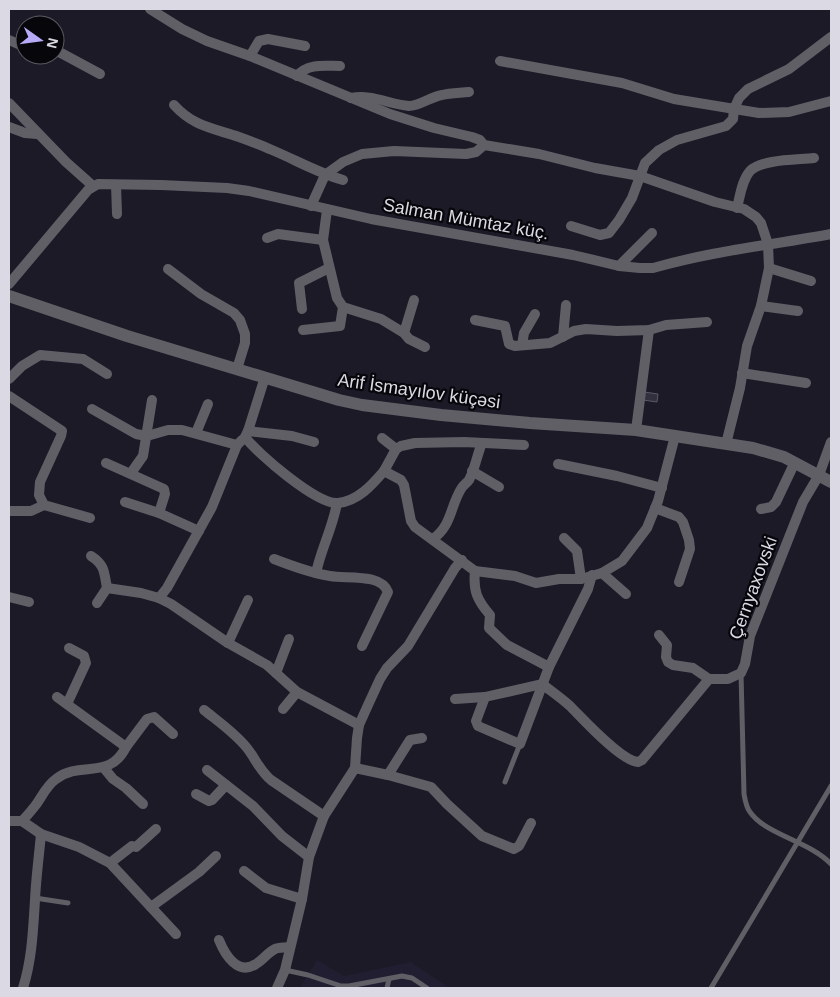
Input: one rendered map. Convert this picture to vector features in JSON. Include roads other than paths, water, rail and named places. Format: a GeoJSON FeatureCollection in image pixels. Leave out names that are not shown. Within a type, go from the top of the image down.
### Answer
{"type":"FeatureCollection","features":[{"type":"Feature","properties":{"kind":"street"},"geometry":{"type":"LineString","coordinates":[[150,9],[182,29],[207,41],[250,56],[350,99],[434,128],[472,137],[480,140],[484,145],[539,154],[595,168],[640,176],[681,191],[744,210],[756,217],[761,223],[768,244],[769,268],[761,306],[747,346],[740,388],[726,444]]}},
{"type":"Feature","properties":{"kind":"street"},"geometry":{"type":"LineString","coordinates":[[571,226],[600,235],[609,233],[632,198],[645,163],[659,150],[677,140],[726,126],[733,119],[734,109],[739,98],[748,89],[789,69],[831,37]]}},
{"type":"Feature","properties":{"kind":"street"},"geometry":{"type":"LineString","coordinates":[[250,56],[259,41],[268,39],[305,46]]}},
{"type":"Feature","properties":{"kind":"street"},"geometry":{"type":"LineString","coordinates":[[65,55],[100,74]]}},
{"type":"Feature","properties":{"kind":"street"},"geometry":{"type":"LineString","coordinates":[[500,61],[622,83],[674,99],[759,113],[789,112],[831,101]]}},
{"type":"Feature","properties":{"kind":"street"},"geometry":{"type":"LineString","coordinates":[[297,76],[302,70],[311,67],[340,66]]}},
{"type":"Feature","properties":{"kind":"street"},"geometry":{"type":"LineString","coordinates":[[350,99],[369,97],[409,106],[419,105],[442,95],[469,92]]}},
{"type":"Feature","properties":{"kind":"street"},"geometry":{"type":"LineString","coordinates":[[9,103],[37,134],[93,186],[9,284]]}},
{"type":"Feature","properties":{"kind":"street"},"geometry":{"type":"LineString","coordinates":[[174,105],[191,120],[202,126],[271,149],[325,175],[343,180]]}},
{"type":"Feature","properties":{"kind":"street"},"geometry":{"type":"LineString","coordinates":[[9,127],[25,133],[37,134]]}},
{"type":"Feature","properties":{"kind":"street"},"geometry":{"type":"LineString","coordinates":[[311,206],[325,175],[342,162],[362,154],[394,151],[466,154],[476,152],[484,145]]}},
{"type":"Feature","properties":{"kind":"street"},"geometry":{"type":"LineString","coordinates":[[737,208],[745,180],[751,170],[765,163],[814,158]]}},
{"type":"Feature","properties":{"kind":"street","name":"Salman Mümtaz küç."},"geometry":{"type":"LineString","coordinates":[[93,186],[98,184],[227,188],[371,219],[563,253],[619,266],[653,268],[768,244],[831,234]]}},
{"type":"Feature","properties":{"kind":"street"},"geometry":{"type":"LineString","coordinates":[[116,185],[117,214]]}},
{"type":"Feature","properties":{"kind":"street"},"geometry":{"type":"LineString","coordinates":[[327,210],[322,240],[337,298],[343,307],[381,320],[426,348]]}},
{"type":"Feature","properties":{"kind":"street"},"geometry":{"type":"LineString","coordinates":[[619,266],[652,233]]}},
{"type":"Feature","properties":{"kind":"street"},"geometry":{"type":"LineString","coordinates":[[267,238],[278,234],[322,240]]}},
{"type":"Feature","properties":{"kind":"street"},"geometry":{"type":"LineString","coordinates":[[302,309],[299,283],[329,268]]}},
{"type":"Feature","properties":{"kind":"street"},"geometry":{"type":"LineString","coordinates":[[769,268],[811,281]]}},
{"type":"Feature","properties":{"kind":"street"},"geometry":{"type":"LineString","coordinates":[[168,269],[201,294],[234,313],[240,320],[245,334],[245,343],[237,369]]}},
{"type":"Feature","properties":{"kind":"street","name":"Arif İsmayılov küçəsi"},"geometry":{"type":"LineString","coordinates":[[9,296],[127,336],[339,400],[362,405],[514,422],[636,430],[726,444],[767,451],[795,462],[831,482]]}},
{"type":"Feature","properties":{"kind":"street"},"geometry":{"type":"LineString","coordinates":[[404,333],[414,300]]}},
{"type":"Feature","properties":{"kind":"street"},"geometry":{"type":"LineString","coordinates":[[563,337],[566,305]]}},
{"type":"Feature","properties":{"kind":"street"},"geometry":{"type":"LineString","coordinates":[[761,306],[798,311]]}},
{"type":"Feature","properties":{"kind":"street"},"geometry":{"type":"LineString","coordinates":[[303,330],[340,326],[343,307]]}},
{"type":"Feature","properties":{"kind":"street"},"geometry":{"type":"LineString","coordinates":[[522,345],[524,333],[535,314]]}},
{"type":"Feature","properties":{"kind":"street"},"geometry":{"type":"LineString","coordinates":[[475,320],[505,326],[510,344],[515,346],[550,343],[574,331],[586,329],[617,331],[649,330],[666,325],[707,322]]}},
{"type":"Feature","properties":{"kind":"street"},"geometry":{"type":"LineString","coordinates":[[636,430],[649,330]]}},
{"type":"Feature","properties":{"kind":"street"},"geometry":{"type":"LineString","coordinates":[[9,379],[22,366],[40,355],[83,359],[106,374]]}},
{"type":"Feature","properties":{"kind":"street"},"geometry":{"type":"LineString","coordinates":[[742,373],[806,383]]}},
{"type":"Feature","properties":{"kind":"street"},"geometry":{"type":"LineString","coordinates":[[159,598],[167,588],[218,493],[244,437],[266,378]]}},
{"type":"Feature","properties":{"kind":"street"},"geometry":{"type":"LineString","coordinates":[[9,396],[62,431],[40,482],[39,495],[44,505]]}},
{"type":"Feature","properties":{"kind":"street"},"geometry":{"type":"LineString","coordinates":[[131,474],[143,456],[152,400]]}},
{"type":"Feature","properties":{"kind":"street"},"geometry":{"type":"LineString","coordinates":[[196,433],[208,404]]}},
{"type":"Feature","properties":{"kind":"street"},"geometry":{"type":"LineString","coordinates":[[92,409],[136,434],[146,436],[168,430],[182,430],[244,437],[292,436],[314,442]]}},
{"type":"Feature","properties":{"kind":"street"},"geometry":{"type":"LineString","coordinates":[[384,471],[401,480],[404,485],[410,521],[440,546],[475,571],[515,576],[536,583],[592,576],[622,561],[647,528],[662,488],[675,436]]}},
{"type":"Feature","properties":{"kind":"street"},"geometry":{"type":"LineString","coordinates":[[244,437],[259,453],[296,482],[327,500],[336,503],[354,498],[369,487],[384,471],[396,449],[402,446],[415,443],[524,445]]}},
{"type":"Feature","properties":{"kind":"street"},"geometry":{"type":"LineString","coordinates":[[382,438],[396,449]]}},
{"type":"Feature","properties":{"kind":"street"},"geometry":{"type":"LineString","coordinates":[[433,539],[442,533],[448,523],[461,490],[468,481],[482,443]]}},
{"type":"Feature","properties":{"kind":"street","name":"Çernyaxovski"},"geometry":{"type":"LineString","coordinates":[[741,672],[745,664],[750,636],[803,502],[819,475],[830,446]]}},
{"type":"Feature","properties":{"kind":"street"},"geometry":{"type":"LineString","coordinates":[[761,509],[771,506],[776,502],[795,462]]}},
{"type":"Feature","properties":{"kind":"street"},"geometry":{"type":"LineString","coordinates":[[106,463],[164,489],[165,494],[159,512]]}},
{"type":"Feature","properties":{"kind":"street"},"geometry":{"type":"LineString","coordinates":[[558,464],[617,476],[662,488]]}},
{"type":"Feature","properties":{"kind":"street"},"geometry":{"type":"LineString","coordinates":[[472,471],[499,487]]}},
{"type":"Feature","properties":{"kind":"street"},"geometry":{"type":"LineString","coordinates":[[126,502],[159,512],[199,531]]}},
{"type":"Feature","properties":{"kind":"street"},"geometry":{"type":"LineString","coordinates":[[316,573],[320,555],[334,517],[336,503]]}},
{"type":"Feature","properties":{"kind":"street"},"geometry":{"type":"LineString","coordinates":[[9,511],[31,511],[44,505],[90,518]]}},
{"type":"Feature","properties":{"kind":"street"},"geometry":{"type":"LineString","coordinates":[[655,508],[679,517],[683,522],[689,540],[690,549],[679,582]]}},
{"type":"Feature","properties":{"kind":"street"},"geometry":{"type":"LineString","coordinates":[[564,538],[577,551],[592,576],[626,594]]}},
{"type":"Feature","properties":{"kind":"street"},"geometry":{"type":"LineString","coordinates":[[91,556],[100,562],[104,569],[107,588],[97,603]]}},
{"type":"Feature","properties":{"kind":"street"},"geometry":{"type":"LineString","coordinates":[[274,559],[316,573],[330,576],[359,577],[380,582],[386,586],[388,592],[362,646]]}},
{"type":"Feature","properties":{"kind":"street"},"geometry":{"type":"LineString","coordinates":[[277,988],[285,970],[302,899],[309,858],[324,816],[355,768],[357,738],[360,726],[380,679],[387,668],[408,646],[455,568],[462,560]]}},
{"type":"Feature","properties":{"kind":"street"},"geometry":{"type":"LineString","coordinates":[[475,571],[475,591],[480,603],[490,615],[489,628],[507,645],[549,667]]}},
{"type":"Feature","properties":{"kind":"street"},"geometry":{"type":"LineString","coordinates":[[485,697],[476,721],[478,726],[520,744],[549,667],[588,589],[592,576]]}},
{"type":"Feature","properties":{"kind":"street"},"geometry":{"type":"LineString","coordinates":[[107,588],[141,593],[159,598],[171,604],[228,643],[267,665],[297,692],[360,726]]}},
{"type":"Feature","properties":{"kind":"street"},"geometry":{"type":"LineString","coordinates":[[9,596],[30,602]]}},
{"type":"Feature","properties":{"kind":"street"},"geometry":{"type":"LineString","coordinates":[[228,643],[248,600]]}},
{"type":"Feature","properties":{"kind":"street"},"geometry":{"type":"LineString","coordinates":[[659,635],[667,645],[666,657],[668,662],[673,665],[693,668],[708,680],[728,679],[741,672]]}},
{"type":"Feature","properties":{"kind":"street"},"geometry":{"type":"LineString","coordinates":[[276,673],[289,639]]}},
{"type":"Feature","properties":{"kind":"street"},"geometry":{"type":"LineString","coordinates":[[67,704],[86,663],[84,656],[70,648]]}},
{"type":"Feature","properties":{"kind":"street"},"geometry":{"type":"LineString","coordinates":[[542,684],[570,706],[588,726],[608,743],[633,762],[638,762],[642,760],[708,680]]}},
{"type":"Feature","properties":{"kind":"street"},"geometry":{"type":"LineString","coordinates":[[455,699],[485,697],[542,684]]}},
{"type":"Feature","properties":{"kind":"street"},"geometry":{"type":"LineString","coordinates":[[283,709],[297,692]]}},
{"type":"Feature","properties":{"kind":"street"},"geometry":{"type":"LineString","coordinates":[[57,697],[126,747]]}},
{"type":"Feature","properties":{"kind":"street"},"geometry":{"type":"LineString","coordinates":[[204,710],[228,728],[247,748],[265,775],[324,816]]}},
{"type":"Feature","properties":{"kind":"street"},"geometry":{"type":"LineString","coordinates":[[22,821],[56,778],[67,773],[104,768],[116,762],[146,719],[154,717],[173,734]]}},
{"type":"Feature","properties":{"kind":"street"},"geometry":{"type":"LineString","coordinates":[[388,775],[410,740],[422,738]]}},
{"type":"Feature","properties":{"kind":"street"},"geometry":{"type":"LineString","coordinates":[[104,768],[108,774],[143,804]]}},
{"type":"Feature","properties":{"kind":"street"},"geometry":{"type":"LineString","coordinates":[[355,768],[431,787],[482,836],[514,849],[519,846],[530,823]]}},
{"type":"Feature","properties":{"kind":"street"},"geometry":{"type":"LineString","coordinates":[[206,770],[253,806],[282,836],[309,858]]}},
{"type":"Feature","properties":{"kind":"street"},"geometry":{"type":"LineString","coordinates":[[196,794],[209,801],[226,785]]}},
{"type":"Feature","properties":{"kind":"street"},"geometry":{"type":"LineString","coordinates":[[9,822],[22,821],[41,834],[79,847],[110,863],[176,934]]}},
{"type":"Feature","properties":{"kind":"street"},"geometry":{"type":"LineString","coordinates":[[110,863],[132,846],[136,847],[156,829]]}},
{"type":"Feature","properties":{"kind":"street"},"geometry":{"type":"LineString","coordinates":[[23,988],[33,943],[41,834]]}},
{"type":"Feature","properties":{"kind":"street"},"geometry":{"type":"LineString","coordinates":[[151,907],[199,872],[216,856]]}},
{"type":"Feature","properties":{"kind":"street"},"geometry":{"type":"LineString","coordinates":[[244,871],[266,888],[302,899]]}},
{"type":"Feature","properties":{"kind":"street"},"geometry":{"type":"LineString","coordinates":[[219,940],[223,951],[231,960],[238,966],[246,968],[257,964],[275,949],[290,947]]}},
{"type":"Feature","properties":{"kind":"lane"},"geometry":{"type":"LineString","coordinates":[[741,672],[744,794],[748,810],[759,823],[798,841],[822,855],[831,864]]}},
{"type":"Feature","properties":{"kind":"lane"},"geometry":{"type":"LineString","coordinates":[[505,782],[520,744]]}},
{"type":"Feature","properties":{"kind":"lane"},"geometry":{"type":"LineString","coordinates":[[711,988],[831,786]]}},
{"type":"Feature","properties":{"kind":"lane"},"geometry":{"type":"LineString","coordinates":[[35,898],[68,903]]}},
{"type":"Feature","properties":{"kind":"lane"},"geometry":{"type":"LineString","coordinates":[[285,970],[308,975],[341,986],[402,976],[412,978],[427,988]]}},
{"type":"Feature","properties":{"kind":"lane"},"geometry":{"type":"LineString","coordinates":[[387,988],[389,979]]}}]}
